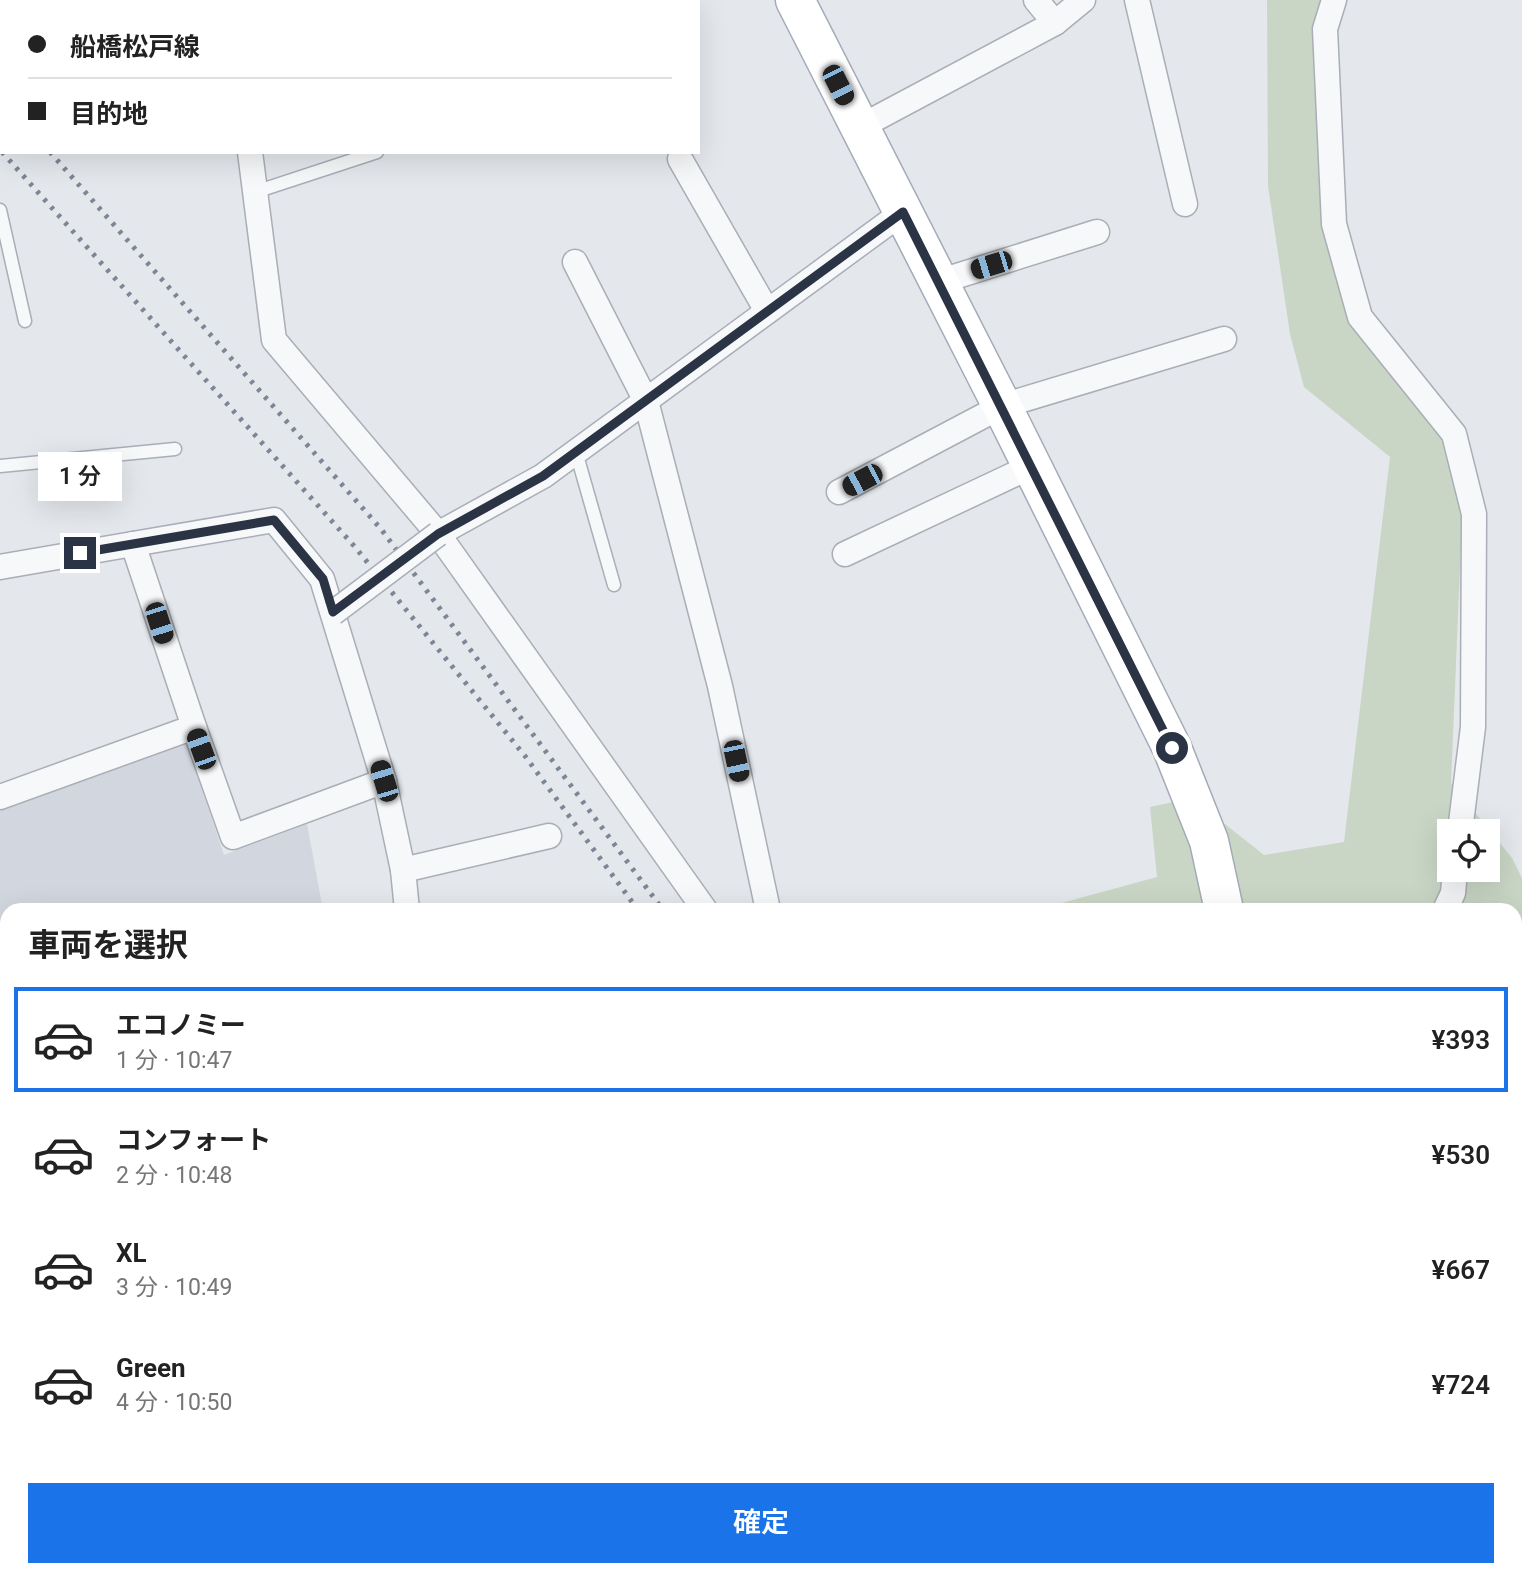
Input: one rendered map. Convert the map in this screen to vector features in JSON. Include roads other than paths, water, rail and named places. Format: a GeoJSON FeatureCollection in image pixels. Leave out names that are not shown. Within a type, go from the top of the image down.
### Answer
{"type":"FeatureCollection","features":[{"type":"Feature","properties":{"kind":"main road"},"geometry":{"type":"LineString","coordinates":[[795,0],[1002,406],[1172,748],[1209,841],[1222,903]]}},
{"type":"Feature","properties":{"kind":"street"},"geometry":{"type":"LineString","coordinates":[[1036,0],[1055,23]]}},
{"type":"Feature","properties":{"kind":"street"},"geometry":{"type":"LineString","coordinates":[[860,127],[1055,23],[1083,0]]}},
{"type":"Feature","properties":{"kind":"street"},"geometry":{"type":"LineString","coordinates":[[1137,0],[1185,204]]}},
{"type":"Feature","properties":{"kind":"street"},"geometry":{"type":"LineString","coordinates":[[1334,0],[1325,29],[1334,224],[1360,317],[1454,433],[1474,514],[1473,727],[1462,819]]}},
{"type":"Feature","properties":{"kind":"street"},"geometry":{"type":"LineString","coordinates":[[250,154],[274,340],[438,534],[700,903]]}},
{"type":"Feature","properties":{"kind":"street"},"geometry":{"type":"LineString","coordinates":[[680,159],[766,312]]}},
{"type":"Feature","properties":{"kind":"street"},"geometry":{"type":"LineString","coordinates":[[333,612],[438,534],[543,476],[903,212]]}},
{"type":"Feature","properties":{"kind":"street"},"geometry":{"type":"LineString","coordinates":[[939,282],[1097,232]]}},
{"type":"Feature","properties":{"kind":"street"},"geometry":{"type":"LineString","coordinates":[[575,262],[646,401],[720,686],[766,903]]}},
{"type":"Feature","properties":{"kind":"street"},"geometry":{"type":"LineString","coordinates":[[839,492],[1002,406],[1224,339]]}},
{"type":"Feature","properties":{"kind":"street"},"geometry":{"type":"LineString","coordinates":[[845,554],[1032,467]]}},
{"type":"Feature","properties":{"kind":"street"},"geometry":{"type":"LineString","coordinates":[[0,567],[274,520],[323,579],[384,781],[403,870],[406,903]]}},
{"type":"Feature","properties":{"kind":"street"},"geometry":{"type":"LineString","coordinates":[[133,544],[233,836],[384,781]]}},
{"type":"Feature","properties":{"kind":"street"},"geometry":{"type":"LineString","coordinates":[[0,797],[194,727]]}},
{"type":"Feature","properties":{"kind":"street"},"geometry":{"type":"LineString","coordinates":[[403,870],[548,836]]}},
{"type":"Feature","properties":{"kind":"street"},"geometry":{"type":"LineString","coordinates":[[1448,903],[1453,882]]}},
{"type":"Feature","properties":{"kind":"lane"},"geometry":{"type":"LineString","coordinates":[[255,192],[371,154]]}},
{"type":"Feature","properties":{"kind":"lane"},"geometry":{"type":"LineString","coordinates":[[0,211],[25,321]]}},
{"type":"Feature","properties":{"kind":"lane"},"geometry":{"type":"LineString","coordinates":[[0,466],[175,449]]}},
{"type":"Feature","properties":{"kind":"lane"},"geometry":{"type":"LineString","coordinates":[[576,452],[614,585]]}},
{"type":"Feature","properties":{"kind":"railway"},"geometry":{"type":"LineString","coordinates":[[4,154],[355,547],[525,756],[633,903]]}},
{"type":"Feature","properties":{"kind":"railway"},"geometry":{"type":"LineString","coordinates":[[52,154],[381,529],[658,903]]}}]}
